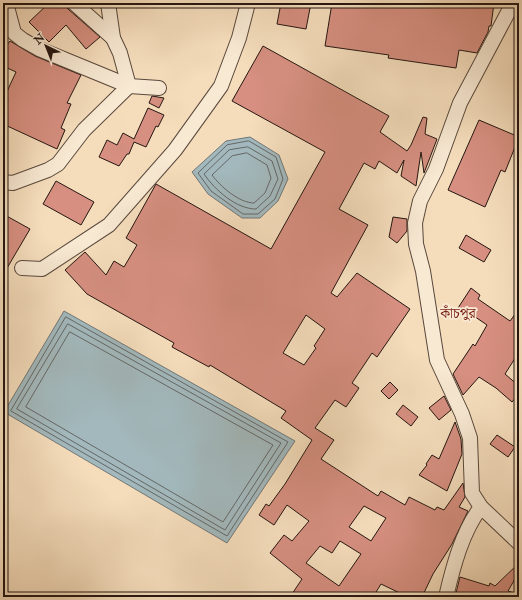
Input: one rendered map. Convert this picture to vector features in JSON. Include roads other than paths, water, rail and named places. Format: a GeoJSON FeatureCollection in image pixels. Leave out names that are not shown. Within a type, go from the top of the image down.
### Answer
{"type":"FeatureCollection","features":[{"type":"Feature","properties":{"kind":"street"},"geometry":{"type":"LineString","coordinates":[[6,3],[14,33],[18,37],[39,49],[129,86],[159,88]]}},
{"type":"Feature","properties":{"kind":"street"},"geometry":{"type":"LineString","coordinates":[[74,3],[113,38]]}},
{"type":"Feature","properties":{"kind":"street"},"geometry":{"type":"LineString","coordinates":[[108,3],[113,38],[120,53],[129,86]]}},
{"type":"Feature","properties":{"kind":"street"},"geometry":{"type":"LineString","coordinates":[[22,268],[42,269],[109,225],[175,150],[221,86],[239,38],[248,3]]}},
{"type":"Feature","properties":{"kind":"street"},"geometry":{"type":"LineString","coordinates":[[513,3],[460,103],[436,169],[420,201],[415,223],[416,244],[423,271],[437,360],[462,414],[470,438],[472,493],[481,507],[519,543]]}},
{"type":"Feature","properties":{"kind":"street"},"geometry":{"type":"LineString","coordinates":[[3,182],[13,182],[48,170],[58,164],[84,130],[129,86]]}},
{"type":"Feature","properties":{"kind":"street"},"geometry":{"type":"LineString","coordinates":[[446,597],[462,543],[474,516],[481,507]]}},
{"type":"Feature","properties":{"kind":"water"},"geometry":{"type":"Polygon","coordinates":[[[250,137],[279,155],[288,179],[278,201],[260,218],[242,218],[208,194],[192,172],[226,141],[250,137]]]}},
{"type":"Feature","properties":{"kind":"water"},"geometry":{"type":"Polygon","coordinates":[[[64,311],[295,441],[227,543],[4,412],[64,311]]]}},
{"type":"Feature","properties":{"kind":"district","name":"কাঁচপুর"},"geometry":{"type":"Point","coordinates":[458,313]}}]}
